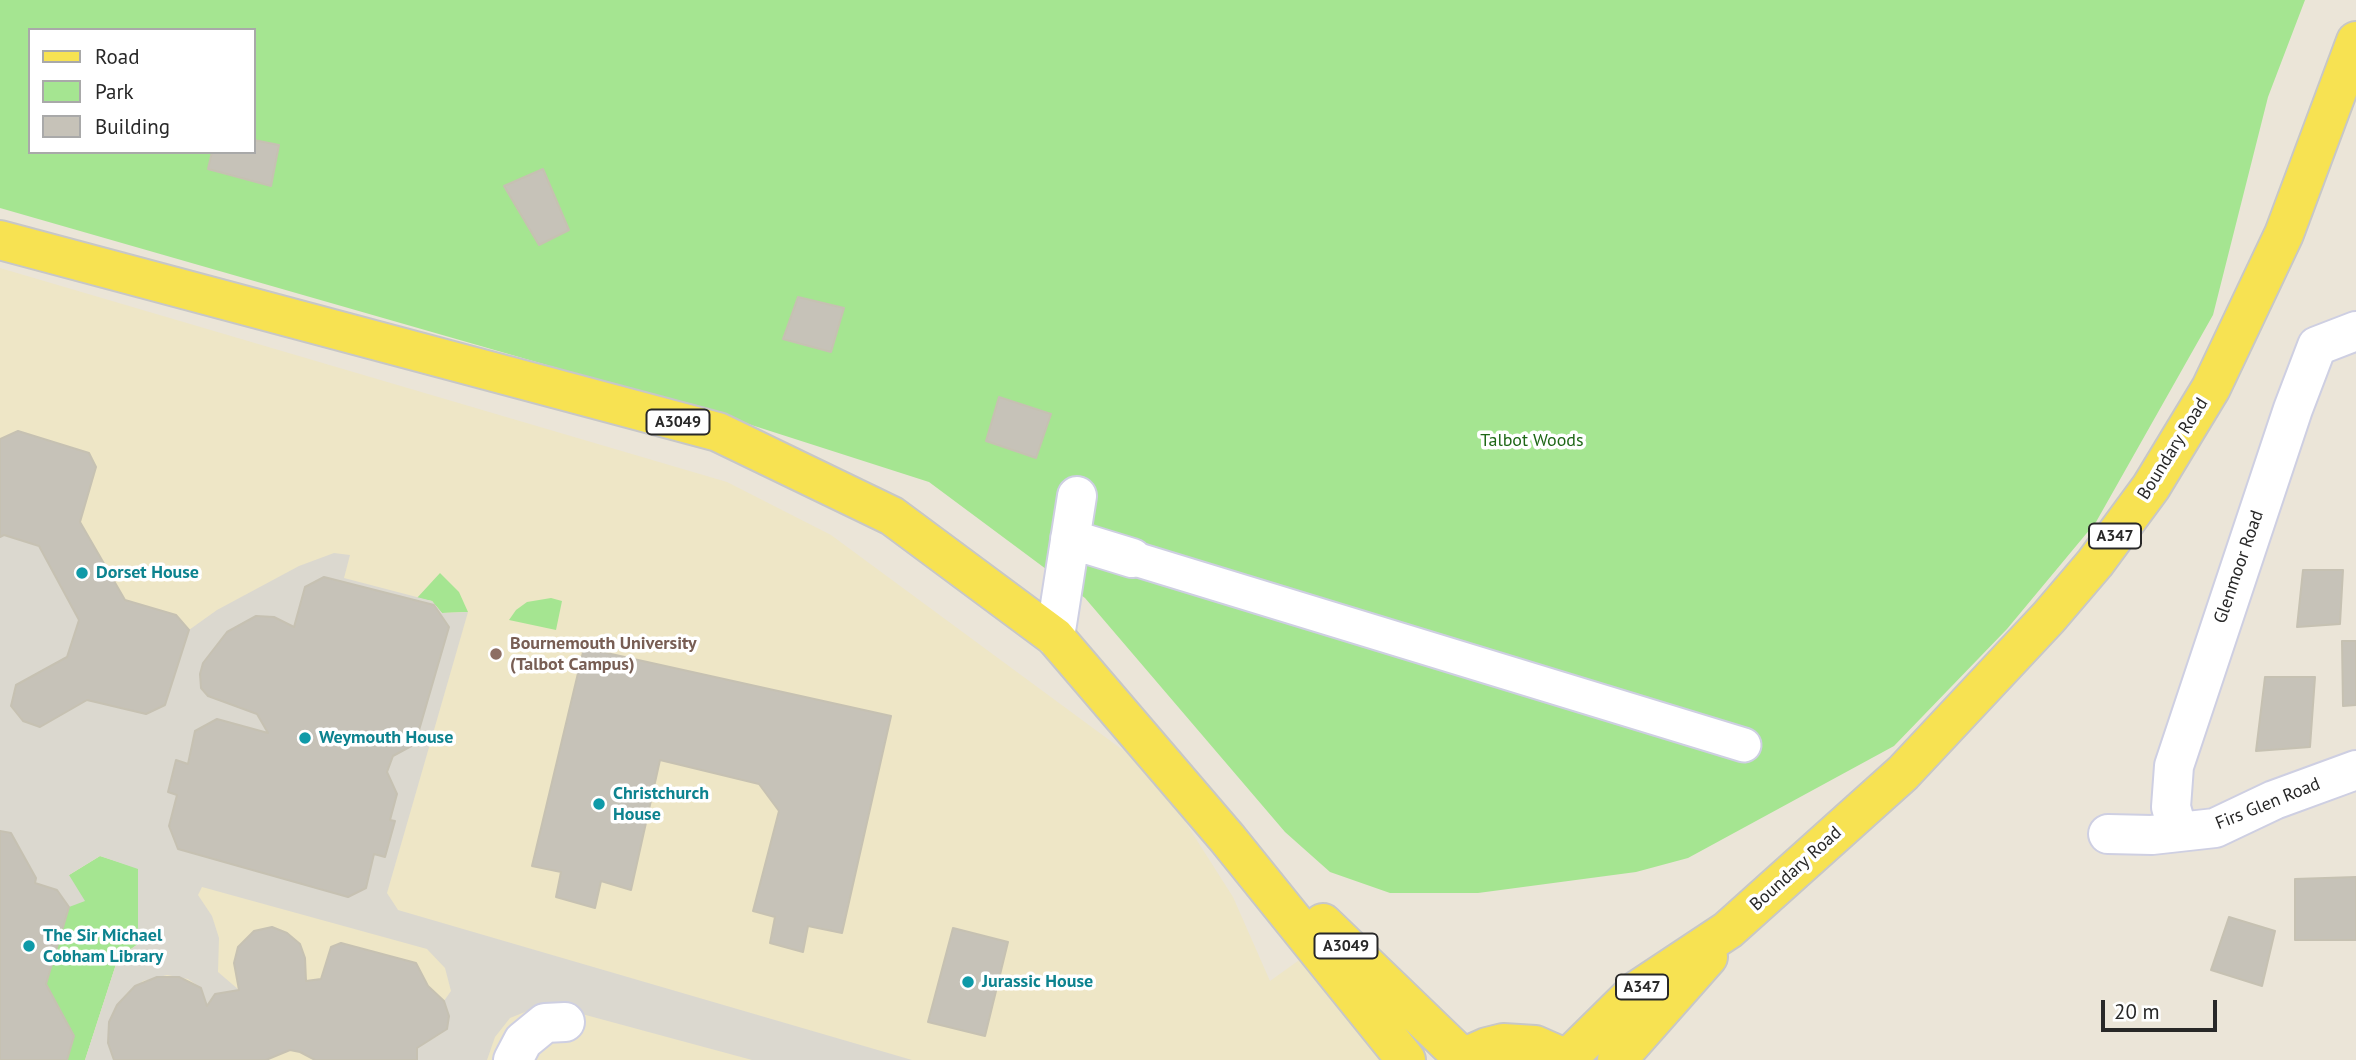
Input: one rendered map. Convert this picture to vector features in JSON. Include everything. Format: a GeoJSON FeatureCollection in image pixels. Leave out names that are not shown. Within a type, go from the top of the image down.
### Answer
{"type":"FeatureCollection","features":[{"type":"Feature","properties":{"kind":"main road","name":"Boundary Road"},"geometry":{"type":"LineString","coordinates":[[1568,1059],[1636,991],[1728,930],[1903,773],[2049,617],[2095,563],[2151,487],[2211,388],[2284,234],[2356,41]]}},
{"type":"Feature","properties":{"kind":"main road","name":"A3049"},"geometry":{"type":"LineString","coordinates":[[0,240],[718,432],[892,516],[1055,637],[1227,838],[1406,1060]]}},
{"type":"Feature","properties":{"kind":"main road","name":"A3049"},"geometry":{"type":"LineString","coordinates":[[1227,838],[1330,929],[1460,1059]]}},
{"type":"Feature","properties":{"kind":"main road","name":"Boundary Road"},"geometry":{"type":"LineString","coordinates":[[1616,1060],[1686,984],[1728,930]]}},
{"type":"Feature","properties":{"kind":"main road","name":"A347"},"geometry":{"type":"LineString","coordinates":[[1460,1059],[1487,1046],[1517,1043],[1552,1050],[1568,1059]]}},
{"type":"Feature","properties":{"kind":"street","name":"Glenmoor Road"},"geometry":{"type":"LineString","coordinates":[[2178,832],[2171,807],[2174,766],[2293,409],[2317,346],[2356,331]]}},
{"type":"Feature","properties":{"kind":"street"},"geometry":{"type":"LineString","coordinates":[[1055,637],[1077,496]]}},
{"type":"Feature","properties":{"kind":"street"},"geometry":{"type":"LineString","coordinates":[[1070,539],[1744,745]]}},
{"type":"Feature","properties":{"kind":"street","name":"Firs Glen Road"},"geometry":{"type":"LineString","coordinates":[[2108,834],[2215,828],[2274,800],[2356,770]]}},
{"type":"Feature","properties":{"kind":"street"},"geometry":{"type":"LineString","coordinates":[[513,1060],[523,1041],[545,1023],[565,1021]]}},
{"type":"Feature","properties":{"kind":"shaded area","name":"Bournemouth University (Talbot Campus)"},"geometry":{"type":"Polygon","coordinates":[[[0,268],[727,482],[831,535],[1154,773],[1233,897],[1270,981],[1316,948],[1406,1060],[0,1060],[0,268]]]}},
{"type":"Feature","properties":{"kind":"shaded area"},"geometry":{"type":"Polygon","coordinates":[[[4,535],[39,546],[79,620],[67,657],[16,685],[11,707],[23,721],[40,727],[87,700],[146,714],[165,705],[189,630],[217,610],[299,566],[334,553],[350,555],[344,578],[432,601],[442,613],[468,612],[387,893],[398,910],[912,1060],[752,1060],[545,1004],[510,1018],[495,1037],[487,1060],[417,1060],[417,1048],[441,1034],[449,1021],[444,1001],[451,991],[445,968],[427,949],[202,887],[198,895],[212,916],[219,938],[218,972],[239,990],[215,994],[207,1006],[201,988],[188,979],[167,975],[143,981],[127,993],[111,1017],[108,1043],[114,1060],[85,1060],[118,958],[138,944],[138,869],[100,856],[69,875],[85,901],[69,907],[54,889],[35,883],[36,878],[11,833],[0,831],[0,537],[4,535]],[[324,577],[305,587],[294,627],[274,617],[256,616],[227,632],[203,663],[200,674],[201,688],[208,696],[257,714],[268,733],[217,719],[196,731],[188,764],[176,761],[168,791],[177,795],[169,826],[178,849],[348,897],[366,888],[374,854],[385,857],[395,822],[390,820],[397,793],[387,772],[393,756],[415,744],[449,627],[434,605],[324,577]]]}},
{"type":"Feature","properties":{"kind":"green space","name":"Talbot Woods"},"geometry":{"type":"Polygon","coordinates":[[[0,0],[2305,0],[2268,97],[2213,315],[2096,522],[2007,629],[1894,746],[1688,858],[1636,872],[1478,893],[1390,893],[1330,872],[1285,832],[1085,598],[929,482],[714,413],[0,208],[0,0]]]}},
{"type":"Feature","properties":{"kind":"green space"},"geometry":{"type":"Polygon","coordinates":[[[440,573],[459,592],[468,612],[442,613],[432,601],[417,598],[440,573]]]}},
{"type":"Feature","properties":{"kind":"green space"},"geometry":{"type":"Polygon","coordinates":[[[551,598],[562,601],[556,630],[509,620],[516,610],[527,602],[551,598]]]}},
{"type":"Feature","properties":{"kind":"green space"},"geometry":{"type":"Polygon","coordinates":[[[100,856],[138,868],[138,944],[118,958],[85,1060],[67,1060],[74,1036],[46,984],[69,907],[69,875],[100,856]]]}},
{"type":"Feature","properties":{"kind":"building"},"geometry":{"type":"Polygon","coordinates":[[[256,140],[279,145],[271,186],[208,169],[212,154],[256,154],[256,140]]]}},
{"type":"Feature","properties":{"kind":"building"},"geometry":{"type":"Polygon","coordinates":[[[543,169],[569,230],[539,245],[504,186],[543,169]]]}},
{"type":"Feature","properties":{"kind":"building"},"geometry":{"type":"Polygon","coordinates":[[[798,297],[844,308],[831,352],[783,339],[798,297]]]}},
{"type":"Feature","properties":{"kind":"building"},"geometry":{"type":"Polygon","coordinates":[[[999,397],[1051,414],[1036,458],[986,441],[999,397]]]}},
{"type":"Feature","properties":{"kind":"building","name":"Dorset House"},"geometry":{"type":"Polygon","coordinates":[[[18,431],[89,453],[96,467],[80,522],[125,600],[176,615],[189,630],[165,705],[146,714],[87,700],[40,727],[23,721],[11,706],[16,685],[67,657],[79,620],[39,546],[4,535],[0,537],[0,439],[18,431]]]}},
{"type":"Feature","properties":{"kind":"building"},"geometry":{"type":"Polygon","coordinates":[[[2303,570],[2343,570],[2340,624],[2297,627],[2303,570]]]}},
{"type":"Feature","properties":{"kind":"building","name":"Weymouth House"},"geometry":{"type":"Polygon","coordinates":[[[324,577],[434,605],[449,627],[415,744],[393,756],[387,772],[397,794],[390,820],[395,821],[385,857],[374,854],[366,888],[348,897],[178,849],[169,826],[177,795],[168,792],[176,760],[188,764],[195,731],[217,719],[268,733],[257,714],[208,696],[201,688],[200,674],[203,663],[227,632],[256,616],[274,617],[294,627],[305,587],[324,577]]]}},
{"type":"Feature","properties":{"kind":"building"},"geometry":{"type":"Polygon","coordinates":[[[2342,641],[2356,641],[2356,705],[2343,706],[2342,641]]]}},
{"type":"Feature","properties":{"kind":"building","name":"Christchurch House"},"geometry":{"type":"Polygon","coordinates":[[[584,648],[891,716],[842,933],[808,926],[803,952],[770,943],[775,917],[753,911],[779,811],[759,784],[660,760],[631,890],[601,881],[595,908],[556,897],[561,872],[532,866],[584,648]]]}},
{"type":"Feature","properties":{"kind":"building"},"geometry":{"type":"Polygon","coordinates":[[[2265,677],[2315,677],[2310,747],[2256,751],[2265,677]]]}},
{"type":"Feature","properties":{"kind":"building","name":"The Sir Michael Cobham Library"},"geometry":{"type":"Polygon","coordinates":[[[0,831],[11,833],[36,878],[35,883],[57,890],[69,907],[46,984],[74,1036],[67,1060],[0,1060],[0,831]]]}},
{"type":"Feature","properties":{"kind":"building"},"geometry":{"type":"Polygon","coordinates":[[[2356,877],[2356,940],[2295,940],[2295,879],[2356,877]]]}},
{"type":"Feature","properties":{"kind":"building"},"geometry":{"type":"Polygon","coordinates":[[[2229,917],[2275,931],[2262,986],[2211,970],[2229,917]]]}},
{"type":"Feature","properties":{"kind":"building"},"geometry":{"type":"Polygon","coordinates":[[[272,927],[287,933],[300,944],[305,958],[306,981],[321,979],[331,947],[341,943],[416,963],[428,986],[444,1001],[449,1016],[447,1029],[417,1048],[417,1060],[315,1060],[290,1050],[266,1060],[114,1060],[108,1043],[109,1022],[117,1005],[135,986],[157,977],[179,977],[201,988],[207,1006],[215,994],[239,990],[234,963],[238,947],[254,931],[272,927]]]}},
{"type":"Feature","properties":{"kind":"building","name":"Jurassic House"},"geometry":{"type":"Polygon","coordinates":[[[953,928],[1008,942],[985,1036],[928,1022],[953,928]]]}},
{"type":"Feature","properties":{"kind":"place","name":"Dorset House"},"geometry":{"type":"Point","coordinates":[82,573]}},
{"type":"Feature","properties":{"kind":"place","name":"Bournemouth University (Talbot Campus)"},"geometry":{"type":"Point","coordinates":[496,654]}},
{"type":"Feature","properties":{"kind":"place","name":"Weymouth House"},"geometry":{"type":"Point","coordinates":[305,738]}},
{"type":"Feature","properties":{"kind":"place","name":"Christchurch House"},"geometry":{"type":"Point","coordinates":[599,804]}},
{"type":"Feature","properties":{"kind":"place","name":"The Sir Michael Cobham Library"},"geometry":{"type":"Point","coordinates":[29,946]}},
{"type":"Feature","properties":{"kind":"place","name":"Jurassic House"},"geometry":{"type":"Point","coordinates":[968,982]}}]}
